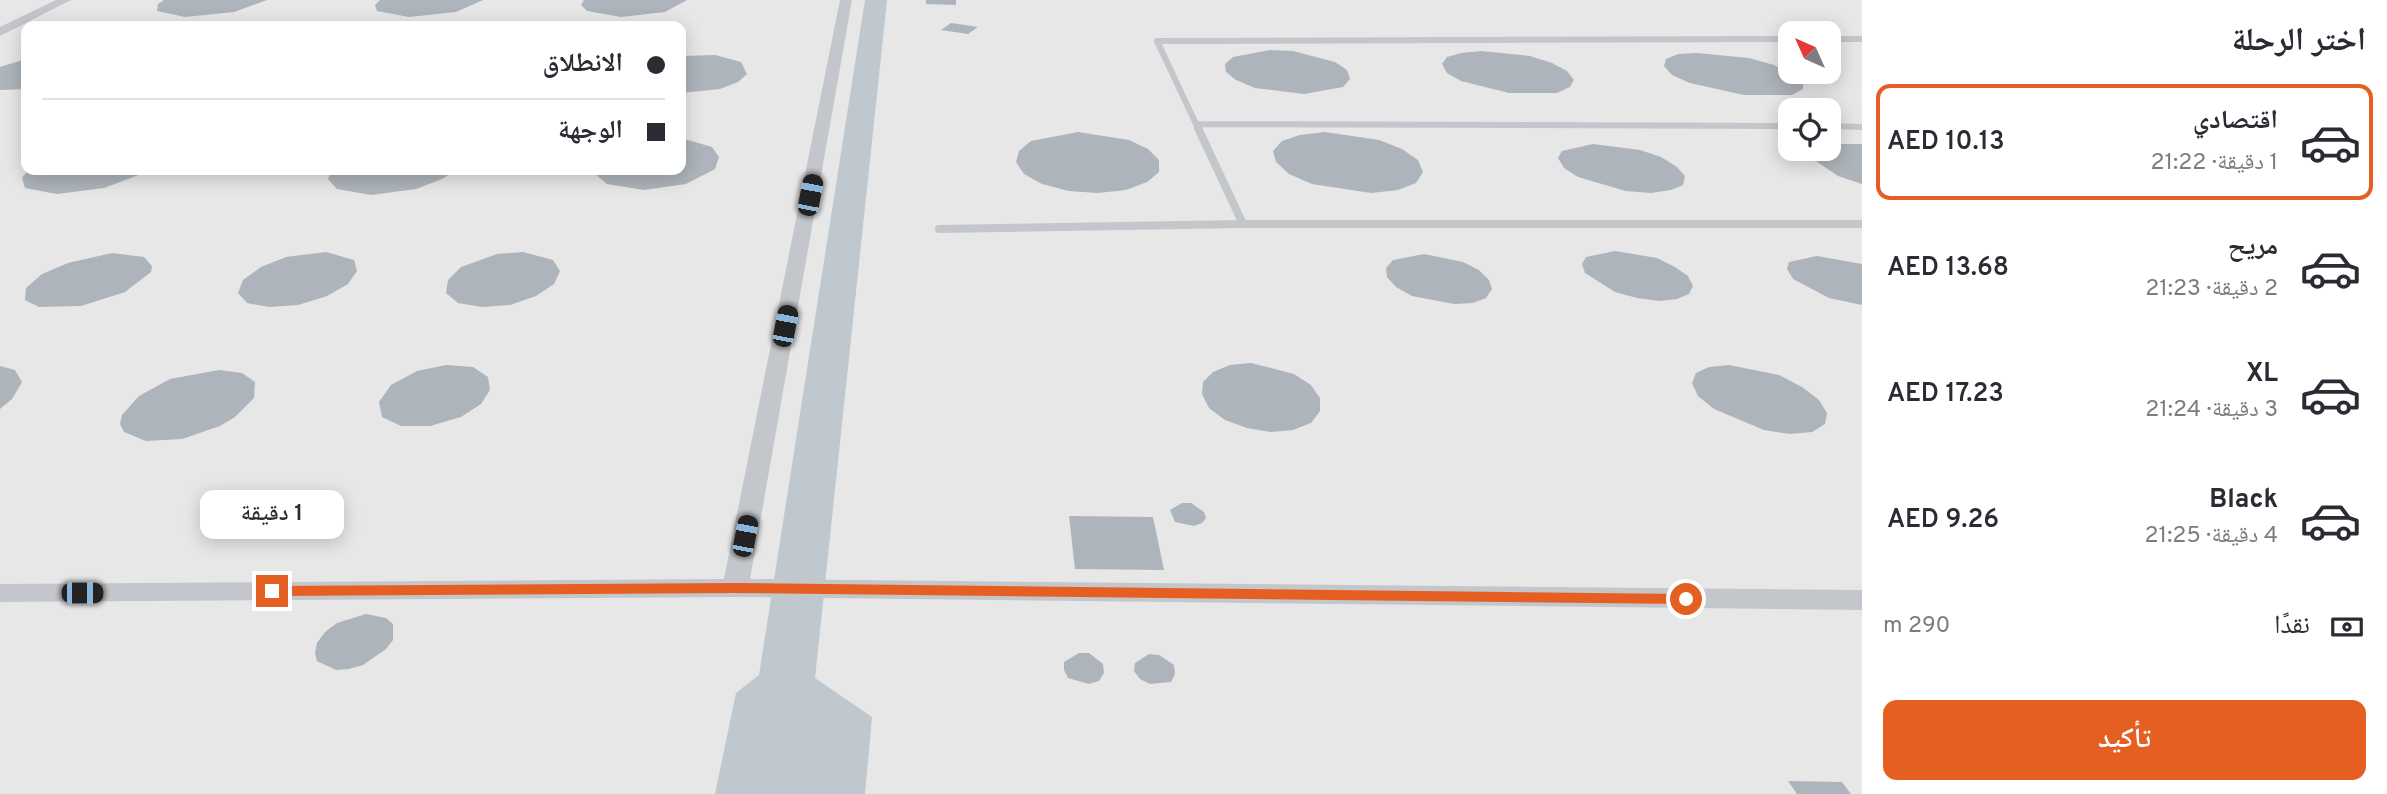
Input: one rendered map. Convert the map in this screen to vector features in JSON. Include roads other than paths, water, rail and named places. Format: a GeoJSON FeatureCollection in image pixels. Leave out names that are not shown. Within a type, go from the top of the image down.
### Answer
{"type":"FeatureCollection","features":[{"type":"Feature","properties":{"kind":"street"},"geometry":{"type":"LineString","coordinates":[[22,21],[65,0]]}},
{"type":"Feature","properties":{"kind":"street"},"geometry":{"type":"LineString","coordinates":[[735,588],[846,0]]}},
{"type":"Feature","properties":{"kind":"street"},"geometry":{"type":"LineString","coordinates":[[0,32],[21,22]]}},
{"type":"Feature","properties":{"kind":"street"},"geometry":{"type":"LineString","coordinates":[[0,593],[735,588],[1862,600]]}},
{"type":"Feature","properties":{"kind":"lane"},"geometry":{"type":"LineString","coordinates":[[1243,223],[1157,41],[1778,39]]}},
{"type":"Feature","properties":{"kind":"lane"},"geometry":{"type":"LineString","coordinates":[[1841,39],[1862,39]]}},
{"type":"Feature","properties":{"kind":"lane"},"geometry":{"type":"LineString","coordinates":[[1196,124],[1778,126]]}},
{"type":"Feature","properties":{"kind":"lane"},"geometry":{"type":"LineString","coordinates":[[1841,127],[1862,127]]}},
{"type":"Feature","properties":{"kind":"lane"},"geometry":{"type":"LineString","coordinates":[[939,229],[1243,223],[1862,224]]}}]}
